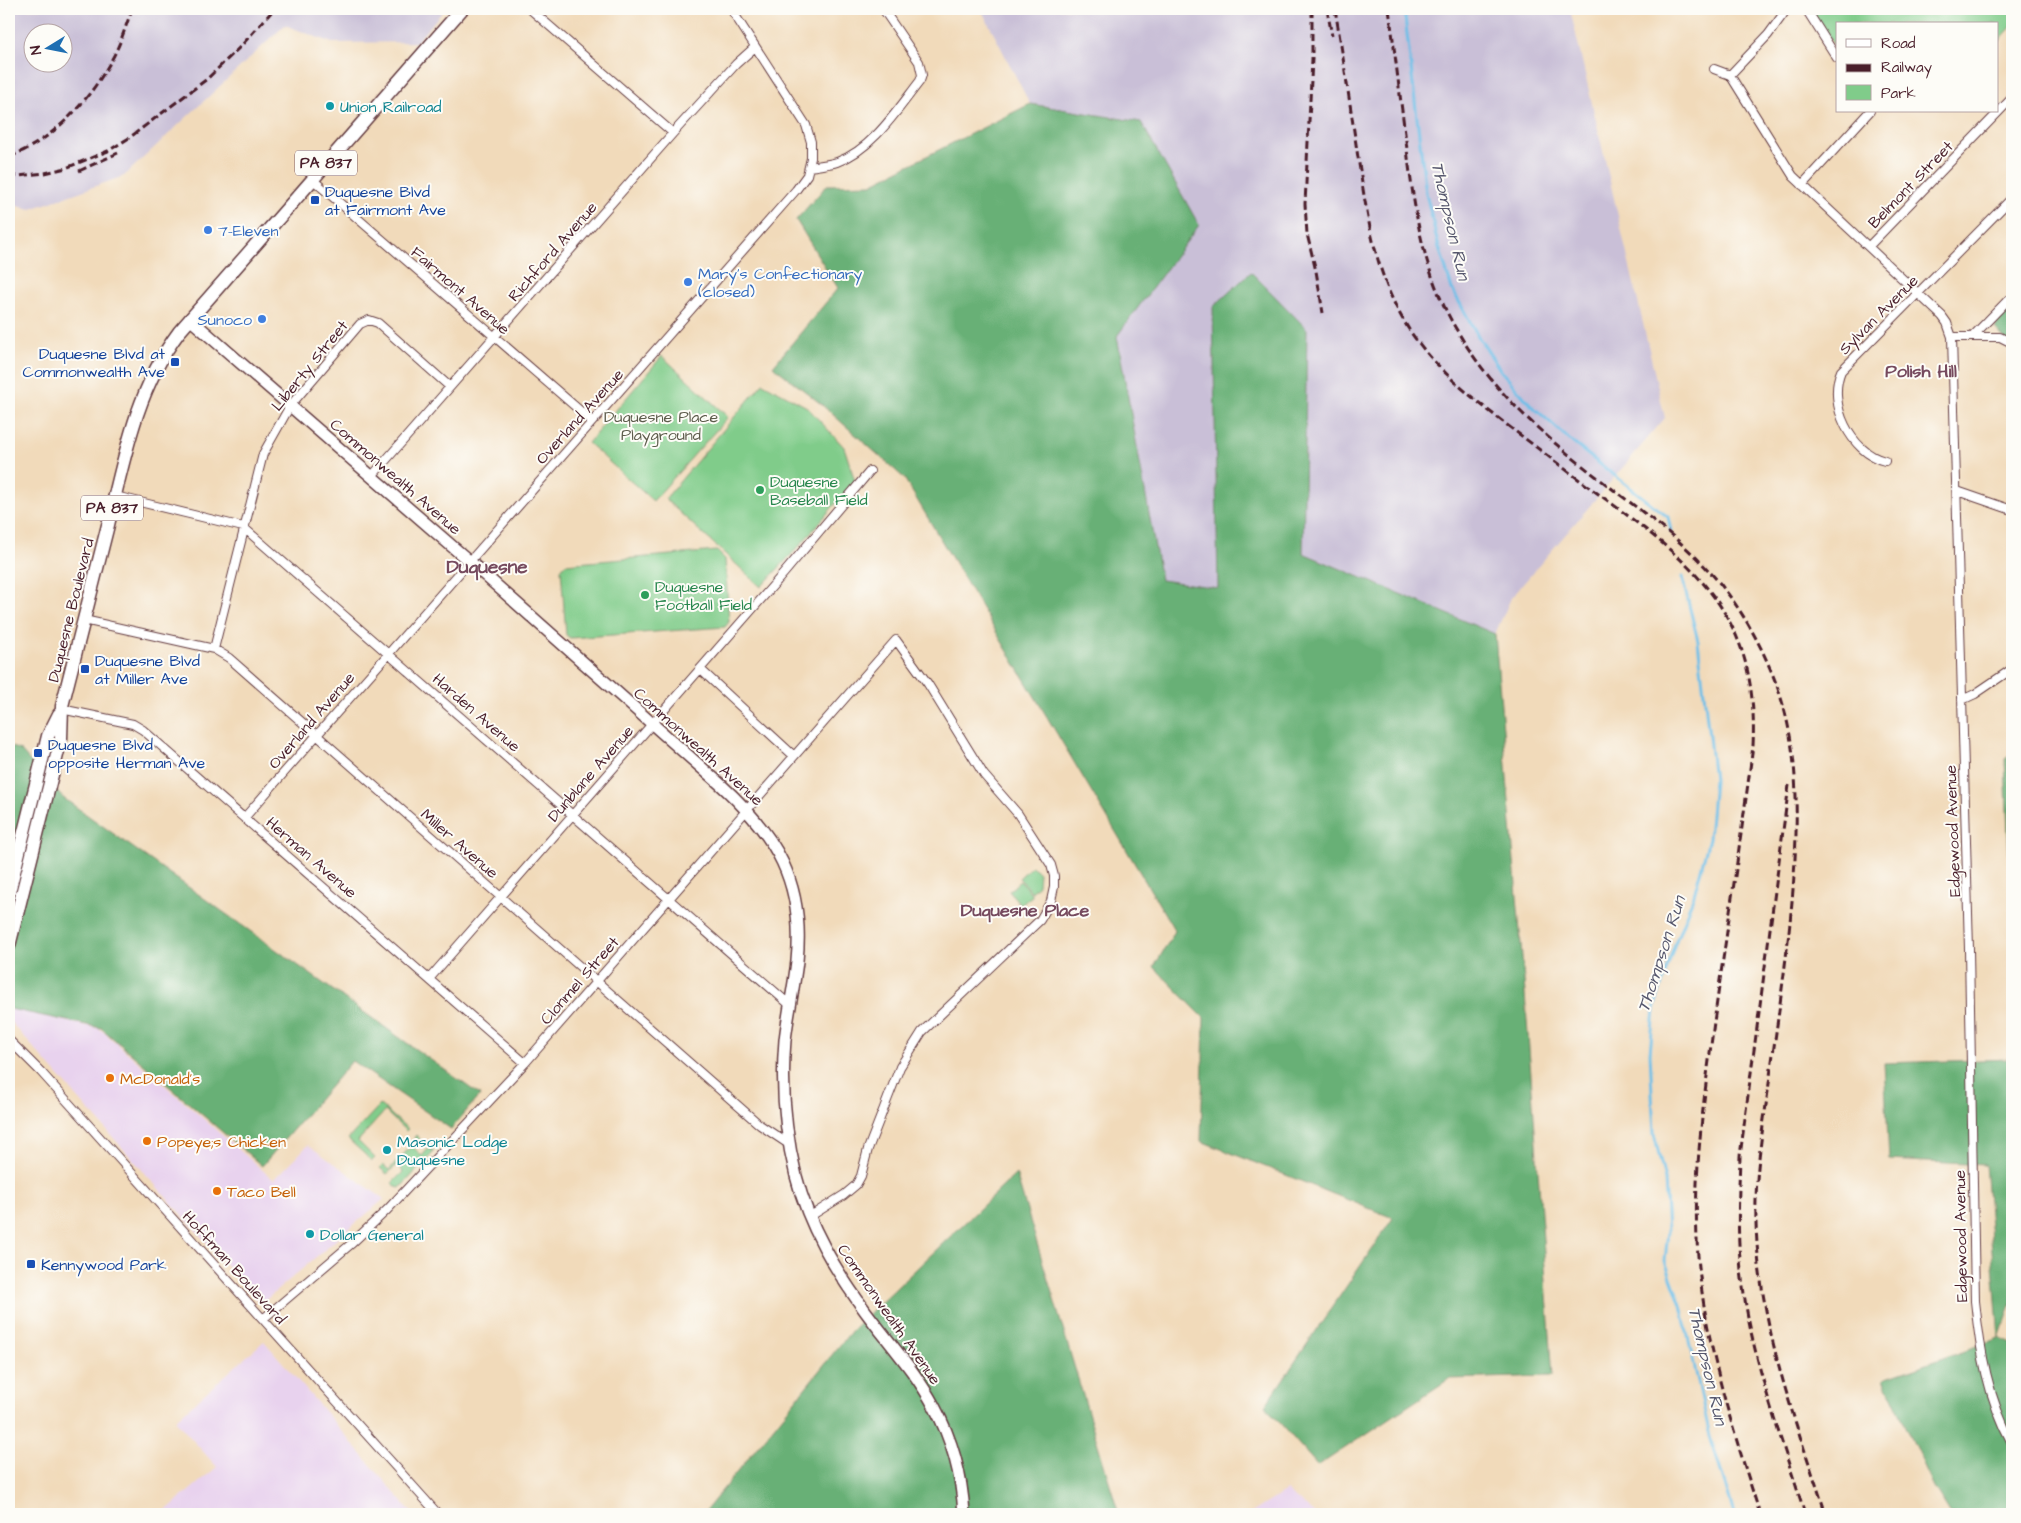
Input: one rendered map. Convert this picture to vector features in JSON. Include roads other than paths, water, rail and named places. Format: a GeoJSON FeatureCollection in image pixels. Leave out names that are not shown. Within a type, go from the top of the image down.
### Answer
{"type":"FeatureCollection","features":[{"type":"Feature","properties":{"kind":"main road","name":"Duquesne Boulevard"},"geometry":{"type":"LineString","coordinates":[[9,892],[43,754],[48,736],[61,709],[135,420],[149,382],[170,343],[190,319],[462,9]]}},
{"type":"Feature","properties":{"kind":"main road","name":"Duquesne Boulevard"},"geometry":{"type":"LineString","coordinates":[[9,946],[56,757],[60,738],[61,709]]}},
{"type":"Feature","properties":{"kind":"street"},"geometry":{"type":"LineString","coordinates":[[530,9],[673,133]]}},
{"type":"Feature","properties":{"kind":"street","name":"Overland Avenue"},"geometry":{"type":"LineString","coordinates":[[245,817],[388,652],[796,190],[807,175],[810,167],[811,142],[806,125],[731,9]]}},
{"type":"Feature","properties":{"kind":"street"},"geometry":{"type":"LineString","coordinates":[[810,167],[836,162],[867,144],[894,115],[920,81],[922,75],[919,62],[883,9]]}},
{"type":"Feature","properties":{"kind":"street"},"geometry":{"type":"LineString","coordinates":[[1714,69],[1730,75],[1775,27],[1787,9]]}},
{"type":"Feature","properties":{"kind":"street"},"geometry":{"type":"LineString","coordinates":[[1806,9],[1836,56]]}},
{"type":"Feature","properties":{"kind":"street","name":"Richford Avenue"},"geometry":{"type":"LineString","coordinates":[[372,476],[673,133],[736,64],[756,47]]}},
{"type":"Feature","properties":{"kind":"street","name":"Edgewood Avenue"},"geometry":{"type":"LineString","coordinates":[[1730,75],[1788,169],[1802,185],[1919,293],[1947,323],[1952,337],[1969,949],[1975,1301],[1980,1346],[1996,1410],[2012,1443]]}},
{"type":"Feature","properties":{"kind":"street","name":"Belmont Street"},"geometry":{"type":"LineString","coordinates":[[1869,246],[2012,98]]}},
{"type":"Feature","properties":{"kind":"street"},"geometry":{"type":"LineString","coordinates":[[1802,185],[1869,112]]}},
{"type":"Feature","properties":{"kind":"street","name":"Fairmont Avenue"},"geometry":{"type":"LineString","coordinates":[[312,179],[592,421]]}},
{"type":"Feature","properties":{"kind":"street","name":"Sylvan Avenue"},"geometry":{"type":"LineString","coordinates":[[1885,461],[1868,454],[1854,440],[1840,411],[1837,382],[1844,366],[2012,198]]}},
{"type":"Feature","properties":{"kind":"street"},"geometry":{"type":"LineString","coordinates":[[1973,336],[2008,300]]}},
{"type":"Feature","properties":{"kind":"street","name":"Commonwealth Avenue"},"geometry":{"type":"LineString","coordinates":[[190,319],[372,476],[652,723],[746,809],[761,826],[779,854],[794,897],[797,912],[798,945],[786,1038],[783,1079],[790,1145],[797,1177],[809,1217],[827,1255],[846,1285],[913,1373],[935,1407],[954,1455],[961,1487],[964,1514]]}},
{"type":"Feature","properties":{"kind":"street","name":"Liberty Street"},"geometry":{"type":"LineString","coordinates":[[214,649],[243,527],[263,454],[290,406],[360,324],[369,320],[378,323],[450,387]]}},
{"type":"Feature","properties":{"kind":"street"},"geometry":{"type":"LineString","coordinates":[[1952,337],[2000,337],[2012,343]]}},
{"type":"Feature","properties":{"kind":"street","name":"Dunblane Avenue"},"geometry":{"type":"LineString","coordinates":[[429,979],[870,471]]}},
{"type":"Feature","properties":{"kind":"street"},"geometry":{"type":"LineString","coordinates":[[1957,491],[2012,510]]}},
{"type":"Feature","properties":{"kind":"street","name":"Harden Avenue"},"geometry":{"type":"LineString","coordinates":[[115,496],[243,527],[790,1005]]}},
{"type":"Feature","properties":{"kind":"street","name":"Miller Avenue"},"geometry":{"type":"LineString","coordinates":[[84,620],[214,649],[229,658],[760,1125],[790,1145]]}},
{"type":"Feature","properties":{"kind":"street","name":"Clonmel Street"},"geometry":{"type":"LineString","coordinates":[[263,1319],[345,1249],[387,1210],[524,1063],[896,640],[936,696],[984,775],[1014,809],[1045,854],[1054,876],[1051,901],[1040,920],[922,1032],[900,1068],[856,1185],[844,1195],[809,1217]]}},
{"type":"Feature","properties":{"kind":"street"},"geometry":{"type":"LineString","coordinates":[[700,669],[794,756]]}},
{"type":"Feature","properties":{"kind":"street"},"geometry":{"type":"LineString","coordinates":[[1962,700],[1975,694],[2012,669]]}},
{"type":"Feature","properties":{"kind":"street","name":"Herman Avenue"},"geometry":{"type":"LineString","coordinates":[[61,709],[133,724],[143,730],[245,817],[524,1063]]}},
{"type":"Feature","properties":{"kind":"street","name":"Hoffman Boulevard"},"geometry":{"type":"LineString","coordinates":[[9,1040],[41,1072],[438,1514]]}},
{"type":"Feature","properties":{"kind":"waterway","name":"Thompson Run"},"geometry":{"type":"LineString","coordinates":[[1404,9],[1426,193],[1438,244],[1452,289],[1479,338],[1501,371],[1531,405],[1573,443],[1668,517],[1671,531]]}},
{"type":"Feature","properties":{"kind":"waterway","name":"Thompson Run"},"geometry":{"type":"LineString","coordinates":[[1682,577],[1698,641],[1714,780],[1709,839],[1694,895],[1674,946],[1654,1009],[1650,1053],[1654,1134],[1665,1180],[1668,1231],[1665,1261],[1681,1305],[1710,1436],[1734,1514]]}},
{"type":"Feature","properties":{"kind":"railway"},"geometry":{"type":"LineString","coordinates":[[9,157],[26,149],[56,129],[93,90],[112,59],[132,9]]}},
{"type":"Feature","properties":{"kind":"railway"},"geometry":{"type":"LineString","coordinates":[[9,177],[45,173],[66,168],[108,151],[129,138],[207,79],[241,46],[274,9]]}},
{"type":"Feature","properties":{"kind":"railway"},"geometry":{"type":"LineString","coordinates":[[1312,9],[1312,59],[1305,204],[1307,234],[1323,313]]}},
{"type":"Feature","properties":{"kind":"railway"},"geometry":{"type":"LineString","coordinates":[[1327,9],[1332,36]]}},
{"type":"Feature","properties":{"kind":"railway"},"geometry":{"type":"LineString","coordinates":[[1335,9],[1364,198],[1374,244],[1388,289],[1410,331],[1431,358],[1467,393],[1638,524],[1668,548],[1694,573],[1716,600],[1734,630],[1746,663],[1752,701],[1753,746],[1703,1109],[1698,1168],[1697,1226],[1702,1289],[1714,1355],[1730,1419],[1760,1514]]}},
{"type":"Feature","properties":{"kind":"railway"},"geometry":{"type":"LineString","coordinates":[[1389,9],[1416,215],[1436,287],[1458,332],[1473,356],[1509,400],[1549,438],[1664,529],[1710,572],[1731,598],[1749,626],[1771,671],[1784,707],[1795,772],[1795,859],[1787,946],[1759,1158],[1756,1199],[1757,1240],[1761,1280],[1777,1359],[1800,1437],[1826,1514]]}},
{"type":"Feature","properties":{"kind":"railway"},"geometry":{"type":"LineString","coordinates":[[79,171],[118,153]]}},
{"type":"Feature","properties":{"kind":"railway"},"geometry":{"type":"LineString","coordinates":[[1789,785],[1740,1156],[1738,1208],[1740,1259],[1749,1324],[1765,1388],[1805,1514]]}},
{"type":"Feature","properties":{"kind":"place","name":"Union Railroad"},"geometry":{"type":"Point","coordinates":[330,106]}},
{"type":"Feature","properties":{"kind":"place","name":"Duquesne Blvd at Fairmont Ave"},"geometry":{"type":"Point","coordinates":[315,200]}},
{"type":"Feature","properties":{"kind":"place","name":"7-Eleven"},"geometry":{"type":"Point","coordinates":[208,230]}},
{"type":"Feature","properties":{"kind":"place","name":"Mary's Confectionary (closed)"},"geometry":{"type":"Point","coordinates":[688,282]}},
{"type":"Feature","properties":{"kind":"place","name":"Sunoco"},"geometry":{"type":"Point","coordinates":[262,319]}},
{"type":"Feature","properties":{"kind":"place","name":"Duquesne Blvd at Commonwealth Ave"},"geometry":{"type":"Point","coordinates":[175,362]}},
{"type":"Feature","properties":{"kind":"place","name":"Duquesne Baseball Field"},"geometry":{"type":"Point","coordinates":[760,490]}},
{"type":"Feature","properties":{"kind":"place","name":"Duquesne Football Field"},"geometry":{"type":"Point","coordinates":[645,595]}},
{"type":"Feature","properties":{"kind":"place","name":"Duquesne Blvd at Miller Ave"},"geometry":{"type":"Point","coordinates":[85,669]}},
{"type":"Feature","properties":{"kind":"place","name":"Duquesne Blvd opposite Herman Ave"},"geometry":{"type":"Point","coordinates":[38,753]}},
{"type":"Feature","properties":{"kind":"place","name":"McDonald's"},"geometry":{"type":"Point","coordinates":[110,1078]}},
{"type":"Feature","properties":{"kind":"place","name":"Popeye;s Chicken"},"geometry":{"type":"Point","coordinates":[147,1141]}},
{"type":"Feature","properties":{"kind":"place","name":"Masonic Lodge Duquesne"},"geometry":{"type":"Point","coordinates":[387,1150]}},
{"type":"Feature","properties":{"kind":"place","name":"Taco Bell"},"geometry":{"type":"Point","coordinates":[217,1191]}},
{"type":"Feature","properties":{"kind":"place","name":"Dollar General"},"geometry":{"type":"Point","coordinates":[310,1234]}},
{"type":"Feature","properties":{"kind":"place","name":"Kennywood Park"},"geometry":{"type":"Point","coordinates":[31,1264]}},
{"type":"Feature","properties":{"kind":"district","name":"Polish Hill"},"geometry":{"type":"Point","coordinates":[1921,371]}},
{"type":"Feature","properties":{"kind":"district","name":"Duquesne"},"geometry":{"type":"Point","coordinates":[487,566]}},
{"type":"Feature","properties":{"kind":"district","name":"Duquesne Place"},"geometry":{"type":"Point","coordinates":[1025,910]}},
{"type":"Feature","properties":{"kind":"park label","name":"Duquesne Place Playground"},"geometry":{"type":"Point","coordinates":[661,425]}}]}
